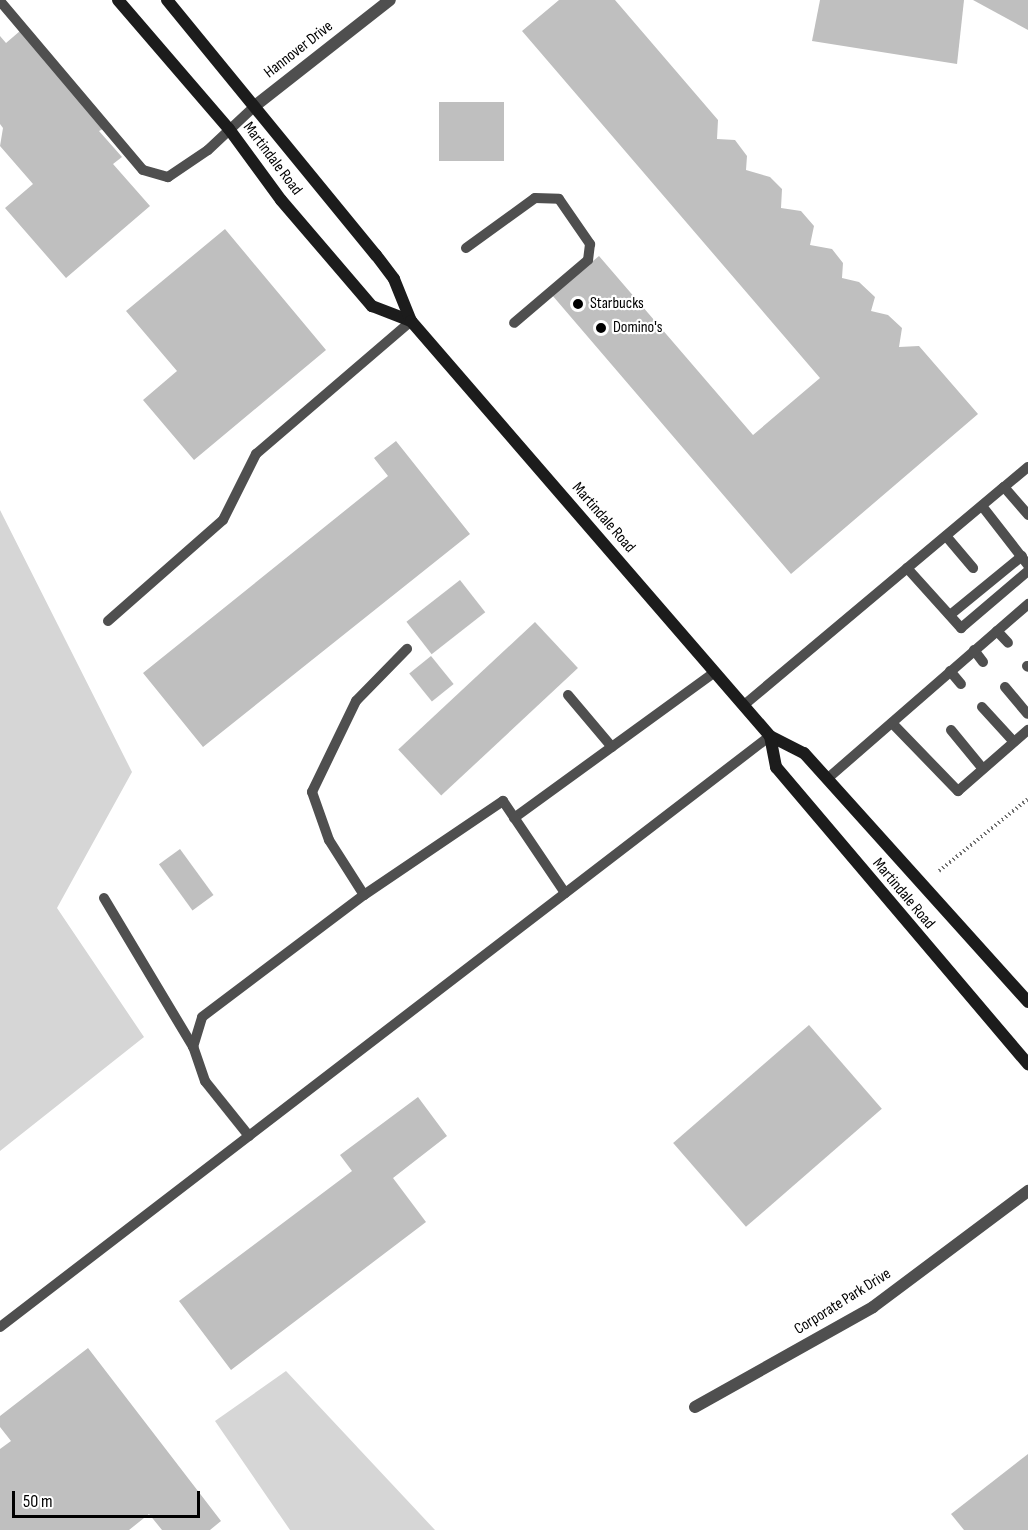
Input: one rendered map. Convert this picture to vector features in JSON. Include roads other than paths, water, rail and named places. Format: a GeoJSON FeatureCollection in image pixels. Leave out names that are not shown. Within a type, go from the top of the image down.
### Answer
{"type":"FeatureCollection","features":[{"type":"Feature","properties":{"kind":"main road","name":"Martindale Road"},"geometry":{"type":"LineString","coordinates":[[118,0],[229,129],[281,200],[372,306],[411,321]]}},
{"type":"Feature","properties":{"kind":"main road","name":"Martindale Road"},"geometry":{"type":"LineString","coordinates":[[167,0],[256,105],[394,279],[411,321],[770,736],[804,753],[1028,1002]]}},
{"type":"Feature","properties":{"kind":"main road","name":"Martindale Road"},"geometry":{"type":"LineString","coordinates":[[770,736],[776,767],[1028,1064]]}},
{"type":"Feature","properties":{"kind":"street","name":"Hannover Drive"},"geometry":{"type":"LineString","coordinates":[[256,105],[390,0]]}},
{"type":"Feature","properties":{"kind":"street","name":"Corporate Park Drive"},"geometry":{"type":"LineString","coordinates":[[695,1407],[873,1307],[1028,1191]]}},
{"type":"Feature","properties":{"kind":"lane"},"geometry":{"type":"LineString","coordinates":[[0,1],[143,170],[168,177],[208,150],[256,105]]}},
{"type":"Feature","properties":{"kind":"lane"},"geometry":{"type":"LineString","coordinates":[[466,248],[535,198],[559,199],[590,244],[588,260],[514,323]]}},
{"type":"Feature","properties":{"kind":"lane"},"geometry":{"type":"LineString","coordinates":[[108,621],[223,520],[256,454],[411,321]]}},
{"type":"Feature","properties":{"kind":"lane"},"geometry":{"type":"LineString","coordinates":[[744,705],[1028,467]]}},
{"type":"Feature","properties":{"kind":"lane"},"geometry":{"type":"LineString","coordinates":[[1004,487],[1028,515]]}},
{"type":"Feature","properties":{"kind":"lane"},"geometry":{"type":"LineString","coordinates":[[950,615],[1025,560],[982,506]]}},
{"type":"Feature","properties":{"kind":"lane"},"geometry":{"type":"LineString","coordinates":[[946,536],[973,568]]}},
{"type":"Feature","properties":{"kind":"lane"},"geometry":{"type":"LineString","coordinates":[[908,568],[961,628],[1028,571]]}},
{"type":"Feature","properties":{"kind":"lane"},"geometry":{"type":"LineString","coordinates":[[827,779],[1028,604]]}},
{"type":"Feature","properties":{"kind":"lane"},"geometry":{"type":"LineString","coordinates":[[997,631],[1008,643]]}},
{"type":"Feature","properties":{"kind":"lane"},"geometry":{"type":"LineString","coordinates":[[364,895],[328,840],[312,792],[356,701],[407,649]]}},
{"type":"Feature","properties":{"kind":"lane"},"geometry":{"type":"LineString","coordinates":[[974,650],[983,662]]}},
{"type":"Feature","properties":{"kind":"lane"},"geometry":{"type":"LineString","coordinates":[[950,671],[961,684]]}},
{"type":"Feature","properties":{"kind":"lane"},"geometry":{"type":"LineString","coordinates":[[514,818],[715,672]]}},
{"type":"Feature","properties":{"kind":"lane"},"geometry":{"type":"LineString","coordinates":[[1005,687],[1028,714]]}},
{"type":"Feature","properties":{"kind":"lane"},"geometry":{"type":"LineString","coordinates":[[568,695],[612,747]]}},
{"type":"Feature","properties":{"kind":"lane"},"geometry":{"type":"LineString","coordinates":[[922,696],[930,706]]}},
{"type":"Feature","properties":{"kind":"lane"},"geometry":{"type":"LineString","coordinates":[[982,707],[1014,742]]}},
{"type":"Feature","properties":{"kind":"lane"},"geometry":{"type":"LineString","coordinates":[[892,723],[958,791],[1028,730]]}},
{"type":"Feature","properties":{"kind":"lane"},"geometry":{"type":"LineString","coordinates":[[951,730],[983,769]]}},
{"type":"Feature","properties":{"kind":"lane"},"geometry":{"type":"LineString","coordinates":[[0,1327],[770,736]]}},
{"type":"Feature","properties":{"kind":"lane"},"geometry":{"type":"LineString","coordinates":[[193,1047],[202,1017],[364,895],[503,801],[566,893]]}},
{"type":"Feature","properties":{"kind":"lane"},"geometry":{"type":"LineString","coordinates":[[104,898],[193,1047],[205,1081],[249,1136]]}},
{"type":"Feature","properties":{"kind":"place","name":"Starbucks"},"geometry":{"type":"Point","coordinates":[578,304]}},
{"type":"Feature","properties":{"kind":"place","name":"Domino's"},"geometry":{"type":"Point","coordinates":[601,328]}}]}
